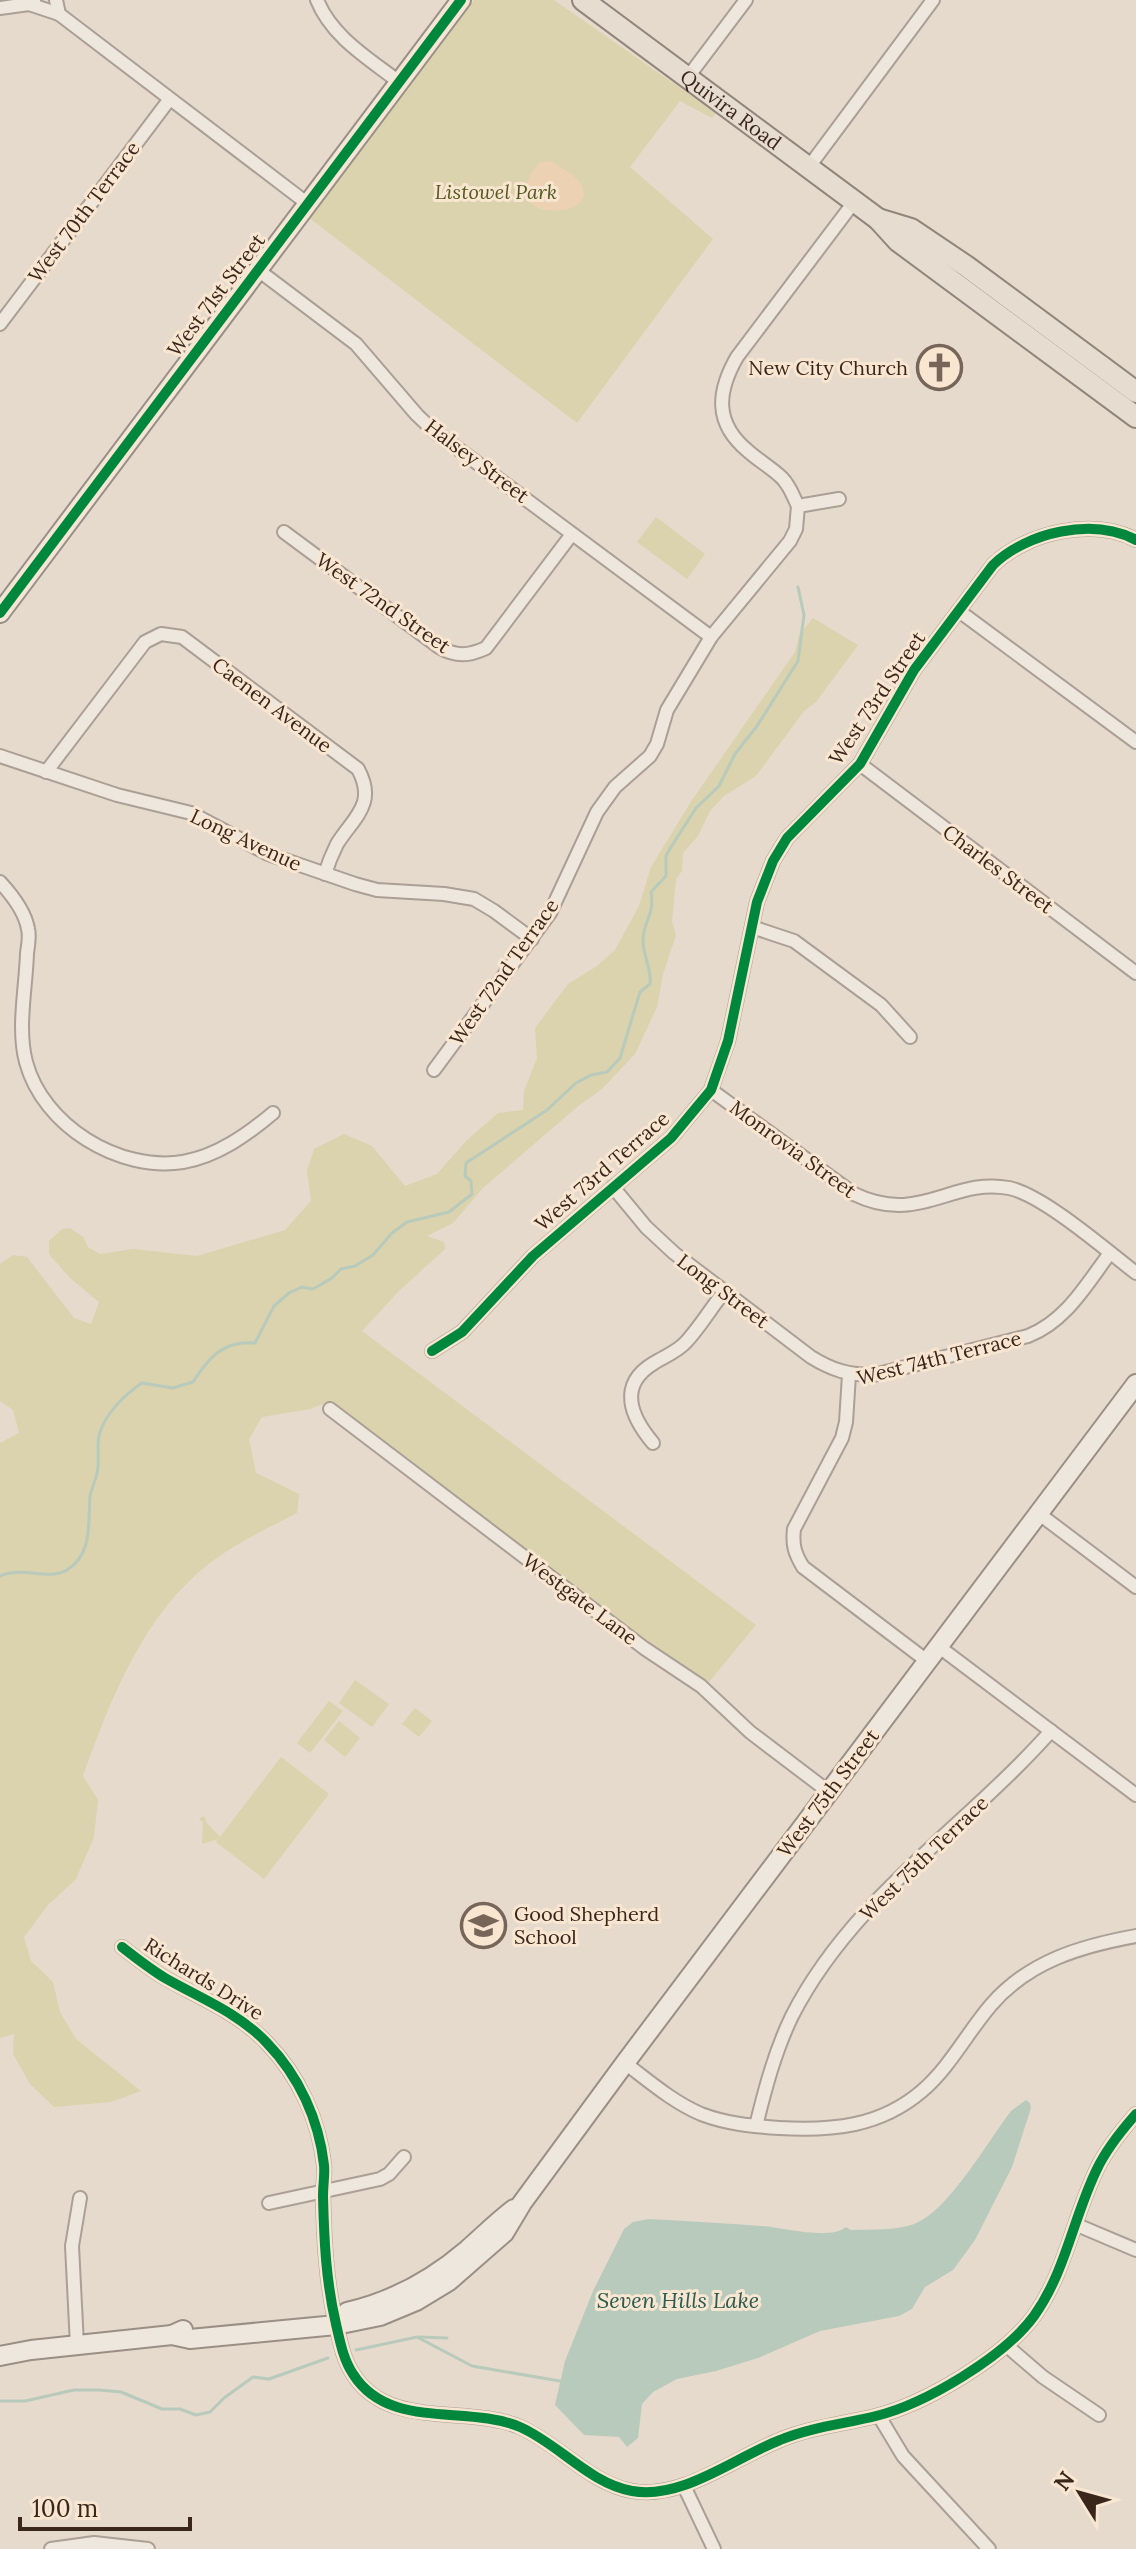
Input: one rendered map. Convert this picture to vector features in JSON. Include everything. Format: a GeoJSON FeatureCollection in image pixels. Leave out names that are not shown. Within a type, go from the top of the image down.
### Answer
{"type":"FeatureCollection","features":[{"type":"Feature","properties":{"kind":"main road","name":"West 71st Street"},"geometry":{"type":"LineString","coordinates":[[2,606],[461,0]]}},
{"type":"Feature","properties":{"kind":"main road","name":"Quivira Road"},"geometry":{"type":"LineString","coordinates":[[583,0],[878,219],[898,241],[1076,360],[1136,392]]}},
{"type":"Feature","properties":{"kind":"main road","name":"Quivira Road"},"geometry":{"type":"LineString","coordinates":[[1076,360],[1136,417]]}},
{"type":"Feature","properties":{"kind":"main road","name":"West 75th Street"},"geometry":{"type":"LineString","coordinates":[[0,2356],[172,2335],[190,2339],[398,2310],[449,2281],[504,2233],[522,2203],[625,2063],[1136,1384]]}},
{"type":"Feature","properties":{"kind":"street"},"geometry":{"type":"LineString","coordinates":[[56,0],[59,14]]}},
{"type":"Feature","properties":{"kind":"street"},"geometry":{"type":"LineString","coordinates":[[317,0],[340,36],[399,82]]}},
{"type":"Feature","properties":{"kind":"street"},"geometry":{"type":"LineString","coordinates":[[688,77],[746,0]]}},
{"type":"Feature","properties":{"kind":"street"},"geometry":{"type":"LineString","coordinates":[[808,168],[933,0]]}},
{"type":"Feature","properties":{"kind":"street"},"geometry":{"type":"LineString","coordinates":[[0,8],[31,2],[59,14],[308,204]]}},
{"type":"Feature","properties":{"kind":"street","name":"West 70th Terrace"},"geometry":{"type":"LineString","coordinates":[[0,324],[169,100]]}},
{"type":"Feature","properties":{"kind":"street"},"geometry":{"type":"LineString","coordinates":[[839,499],[798,506],[782,478],[741,446],[724,419],[722,392],[737,357],[854,202]]}},
{"type":"Feature","properties":{"kind":"street","name":"Halsey Street"},"geometry":{"type":"LineString","coordinates":[[258,270],[356,344],[434,431],[711,637]]}},
{"type":"Feature","properties":{"kind":"street","name":"West 72nd Terrace"},"geometry":{"type":"LineString","coordinates":[[434,1070],[550,913],[597,812],[615,787],[650,756],[657,744],[667,710],[711,637],[790,541],[796,529],[798,506]]}},
{"type":"Feature","properties":{"kind":"street","name":"West 73rd Street"},"geometry":{"type":"LineString","coordinates":[[814,811],[860,764],[914,670],[1004,554],[1035,539],[1083,528],[1101,528],[1136,540]]}},
{"type":"Feature","properties":{"kind":"street","name":"West 72nd Street"},"geometry":{"type":"LineString","coordinates":[[284,532],[439,647],[461,655],[474,654],[486,648],[572,534]]}},
{"type":"Feature","properties":{"kind":"street"},"geometry":{"type":"LineString","coordinates":[[959,611],[1136,742]]}},
{"type":"Feature","properties":{"kind":"street","name":"Caenen Avenue"},"geometry":{"type":"LineString","coordinates":[[46,772],[145,642],[161,634],[182,637],[358,769],[364,780],[365,795],[360,812],[339,842],[325,874]]}},
{"type":"Feature","properties":{"kind":"street","name":"Long Avenue"},"geometry":{"type":"LineString","coordinates":[[0,756],[117,795],[191,813],[268,854],[377,890],[474,899],[532,939]]}},
{"type":"Feature","properties":{"kind":"street","name":"Charles Street"},"geometry":{"type":"LineString","coordinates":[[860,764],[1136,973]]}},
{"type":"Feature","properties":{"kind":"street","name":"West 73rd Terrace"},"geometry":{"type":"LineString","coordinates":[[432,1351],[462,1332],[533,1256],[671,1138],[711,1090],[728,1041],[762,884],[787,838],[814,811]]}},
{"type":"Feature","properties":{"kind":"street"},"geometry":{"type":"LineString","coordinates":[[0,882],[14,897],[28,929],[23,1035],[26,1062],[34,1083],[58,1117],[91,1143],[116,1155],[144,1162],[182,1162],[217,1152],[273,1113]]}},
{"type":"Feature","properties":{"kind":"street"},"geometry":{"type":"LineString","coordinates":[[752,927],[794,941],[881,1005],[910,1037]]}},
{"type":"Feature","properties":{"kind":"street","name":"Monrovia Street"},"geometry":{"type":"LineString","coordinates":[[711,1090],[854,1194],[870,1202],[903,1207],[975,1189],[1008,1188],[1038,1200],[1136,1273]]}},
{"type":"Feature","properties":{"kind":"street","name":"Long Street"},"geometry":{"type":"LineString","coordinates":[[613,1187],[646,1227],[674,1253],[811,1357],[849,1375]]}},
{"type":"Feature","properties":{"kind":"street","name":"West 74th Terrace"},"geometry":{"type":"LineString","coordinates":[[1110,1253],[1069,1308],[1044,1330],[874,1375],[849,1375],[842,1438],[794,1529],[795,1554],[803,1567],[1051,1731],[1136,1795]]}},
{"type":"Feature","properties":{"kind":"street"},"geometry":{"type":"LineString","coordinates":[[653,1443],[634,1417],[631,1403],[633,1387],[642,1372],[685,1343],[724,1292]]}},
{"type":"Feature","properties":{"kind":"street","name":"Westgate Lane"},"geometry":{"type":"LineString","coordinates":[[330,1409],[644,1648],[701,1686],[750,1732],[829,1792]]}},
{"type":"Feature","properties":{"kind":"street"},"geometry":{"type":"LineString","coordinates":[[1038,1513],[1136,1587]]}},
{"type":"Feature","properties":{"kind":"street","name":"West 75th Terrace"},"geometry":{"type":"LineString","coordinates":[[756,2126],[775,2059],[791,2018],[837,1946],[902,1873],[1005,1780],[1051,1731]]}},
{"type":"Feature","properties":{"kind":"street"},"geometry":{"type":"LineString","coordinates":[[625,2063],[683,2105],[726,2122],[837,2129],[876,2119],[902,2106],[926,2088],[991,2005],[1027,1973],[1050,1959],[1078,1948],[1136,1936]]}},
{"type":"Feature","properties":{"kind":"street","name":"Richards Drive"},"geometry":{"type":"LineString","coordinates":[[122,1947],[162,1976],[247,2024],[285,2063],[316,2129],[324,2167],[328,2292],[350,2370],[361,2385],[387,2405],[404,2410],[499,2419],[541,2438],[607,2483],[632,2491],[660,2492],[684,2486],[754,2450],[787,2437],[879,2416],[933,2392],[981,2365],[1007,2346],[1031,2320],[1051,2289],[1103,2157],[1136,2114]]}},
{"type":"Feature","properties":{"kind":"street"},"geometry":{"type":"LineString","coordinates":[[269,2203],[380,2179],[404,2157]]}},
{"type":"Feature","properties":{"kind":"street"},"geometry":{"type":"LineString","coordinates":[[77,2345],[72,2246],[80,2198]]}},
{"type":"Feature","properties":{"kind":"street"},"geometry":{"type":"LineString","coordinates":[[1077,2225],[1136,2250]]}},
{"type":"Feature","properties":{"kind":"street"},"geometry":{"type":"LineString","coordinates":[[1007,2346],[1043,2377],[1099,2415]]}},
{"type":"Feature","properties":{"kind":"street"},"geometry":{"type":"LineString","coordinates":[[879,2416],[903,2456],[989,2549]]}},
{"type":"Feature","properties":{"kind":"street"},"geometry":{"type":"LineString","coordinates":[[684,2486],[714,2549]]}},
{"type":"Feature","properties":{"kind":"street"},"geometry":{"type":"LineString","coordinates":[[51,2549],[94,2543],[148,2549]]}},
{"type":"Feature","properties":{"kind":"green space","name":"Listowel Park"},"geometry":{"type":"Polygon","coordinates":[[[474,0],[554,0],[716,113],[712,118],[680,101],[630,167],[713,239],[577,423],[308,217],[474,0]]]}},
{"type":"Feature","properties":{"kind":"green space"},"geometry":{"type":"Polygon","coordinates":[[[656,517],[705,554],[687,579],[637,542],[656,517]]]}},
{"type":"Feature","properties":{"kind":"green space"},"geometry":{"type":"Polygon","coordinates":[[[813,618],[858,645],[756,776],[724,796],[710,811],[698,836],[683,853],[682,871],[676,879],[672,921],[676,935],[663,974],[657,1007],[635,1054],[602,1089],[483,1188],[453,1223],[427,1236],[444,1242],[445,1249],[399,1291],[362,1331],[756,1625],[709,1682],[627,1627],[330,1401],[310,1409],[262,1417],[249,1439],[256,1473],[299,1494],[297,1513],[211,1562],[187,1583],[148,1632],[118,1687],[83,1776],[98,1800],[94,1837],[76,1879],[48,1905],[24,1937],[31,1961],[53,1982],[60,2012],[76,2039],[141,2091],[111,2102],[54,2107],[30,2084],[13,2054],[14,2034],[0,2038],[0,1443],[19,1433],[13,1410],[0,1401],[0,1264],[13,1255],[27,1257],[74,1318],[91,1324],[99,1302],[70,1278],[49,1254],[49,1241],[62,1229],[70,1228],[83,1237],[88,1247],[100,1254],[133,1249],[197,1256],[285,1230],[311,1201],[307,1171],[314,1149],[344,1134],[372,1146],[405,1186],[437,1174],[467,1140],[498,1113],[523,1110],[524,1091],[537,1058],[535,1028],[568,984],[597,966],[615,950],[639,906],[651,867],[692,800],[795,652],[799,635],[813,618]]]}},
{"type":"Feature","properties":{"kind":"green space"},"geometry":{"type":"Polygon","coordinates":[[[355,1680],[389,1704],[372,1727],[339,1703],[355,1680]]]}},
{"type":"Feature","properties":{"kind":"green space"},"geometry":{"type":"Polygon","coordinates":[[[329,1701],[343,1711],[310,1753],[297,1743],[329,1701]]]}},
{"type":"Feature","properties":{"kind":"green space"},"geometry":{"type":"Polygon","coordinates":[[[415,1708],[432,1721],[419,1737],[402,1724],[415,1708]]]}},
{"type":"Feature","properties":{"kind":"green space"},"geometry":{"type":"Polygon","coordinates":[[[339,1721],[360,1738],[345,1757],[324,1740],[339,1721]]]}},
{"type":"Feature","properties":{"kind":"green space"},"geometry":{"type":"Polygon","coordinates":[[[281,1757],[329,1794],[264,1879],[216,1842],[218,1839],[202,1844],[203,1823],[199,1818],[205,1816],[206,1822],[220,1837],[281,1757]]]}},
{"type":"Feature","properties":{"kind":"sand"},"geometry":{"type":"Polygon","coordinates":[[[551,161],[577,179],[584,193],[579,203],[567,209],[551,211],[537,207],[527,198],[527,183],[540,162],[551,161]]]}},
{"type":"Feature","properties":{"kind":"water","name":"Seven Hills Lake"},"geometry":{"type":"Polygon","coordinates":[[[1026,2100],[1031,2108],[1012,2167],[975,2240],[953,2270],[925,2287],[912,2309],[899,2316],[820,2331],[758,2358],[677,2379],[653,2392],[642,2404],[638,2438],[627,2447],[619,2437],[584,2435],[555,2405],[565,2361],[593,2291],[624,2229],[633,2222],[649,2219],[705,2222],[817,2233],[846,2227],[851,2230],[883,2229],[914,2224],[927,2217],[954,2191],[1011,2111],[1026,2100]]]}},
{"type":"Feature","properties":{"kind":"waterway"},"geometry":{"type":"LineString","coordinates":[[0,1576],[17,1572],[60,1573],[81,1555],[88,1537],[90,1496],[98,1470],[99,1435],[110,1412],[129,1393],[142,1383],[173,1388],[193,1382],[218,1352],[234,1345],[255,1343],[274,1306],[289,1293],[302,1287],[313,1289],[341,1269],[355,1266],[373,1255],[392,1233],[407,1222],[449,1212],[472,1194],[471,1181],[465,1176],[466,1163],[547,1110],[576,1083],[591,1075],[607,1072],[620,1058],[640,992],[650,984],[643,941],[651,907],[651,892],[666,876],[666,856],[671,847],[696,808],[719,786],[735,754],[757,726],[798,661],[804,615],[798,587]]}},
{"type":"Feature","properties":{"kind":"waterway"},"geometry":{"type":"LineString","coordinates":[[356,2350],[417,2337],[472,2366],[560,2381]]}},
{"type":"Feature","properties":{"kind":"waterway"},"geometry":{"type":"LineString","coordinates":[[419,2337],[447,2338]]}},
{"type":"Feature","properties":{"kind":"waterway"},"geometry":{"type":"LineString","coordinates":[[0,2401],[25,2401],[74,2390],[99,2390],[121,2392],[162,2409],[180,2409],[196,2415],[210,2412],[253,2377],[269,2379],[328,2358]]}},
{"type":"Feature","properties":{"kind":"cycle path"},"geometry":{"type":"LineString","coordinates":[[0,613],[461,0]]}},
{"type":"Feature","properties":{"kind":"cycle path"},"geometry":{"type":"LineString","coordinates":[[432,1351],[462,1332],[533,1256],[671,1138],[711,1090],[728,1041],[757,902],[773,861],[787,838],[860,764],[914,670],[993,565],[1024,544],[1061,532],[1100,530],[1136,540]]}},
{"type":"Feature","properties":{"kind":"cycle path"},"geometry":{"type":"LineString","coordinates":[[122,1947],[159,1975],[219,2007],[256,2032],[298,2084],[312,2115],[321,2148],[326,2260],[339,2337],[353,2374],[368,2392],[407,2410],[499,2420],[520,2427],[588,2472],[616,2487],[632,2491],[651,2492],[689,2484],[792,2436],[896,2410],[940,2390],[984,2362],[1021,2332],[1045,2299],[1062,2263],[1097,2169],[1136,2114]]}},
{"type":"Feature","properties":{"kind":"place","name":"New City Church"},"geometry":{"type":"Point","coordinates":[939,368]}},
{"type":"Feature","properties":{"kind":"place","name":"Good Shepherd School"},"geometry":{"type":"Point","coordinates":[483,1926]}}]}
